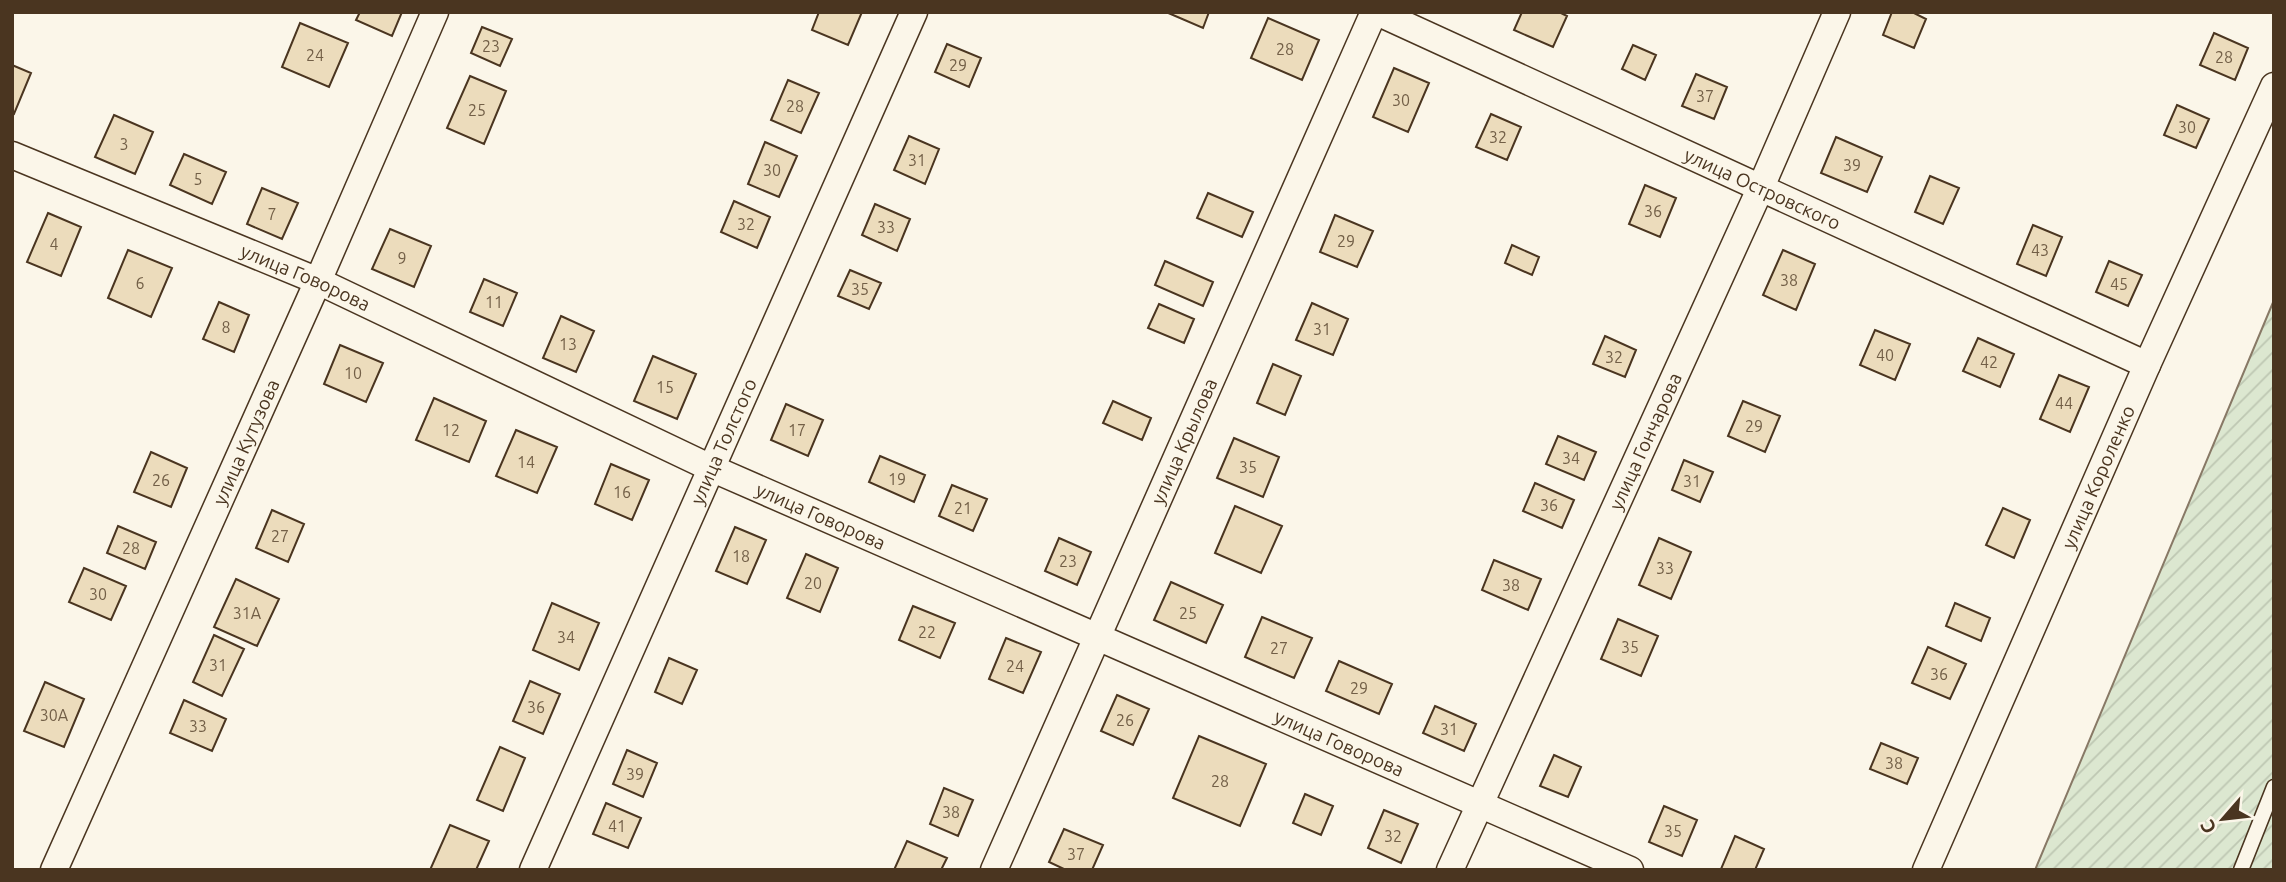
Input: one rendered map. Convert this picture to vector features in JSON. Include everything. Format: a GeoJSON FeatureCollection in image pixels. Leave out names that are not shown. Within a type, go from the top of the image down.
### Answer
{"type":"FeatureCollection","features":[{"type":"Feature","properties":{"kind":"street","name":"улица Кутузова"},"geometry":{"type":"LineString","coordinates":[[54,870],[318,281],[435,12]]}},
{"type":"Feature","properties":{"kind":"street","name":"улица Толстого"},"geometry":{"type":"LineString","coordinates":[[533,870],[914,12]]}},
{"type":"Feature","properties":{"kind":"street","name":"улица Островского"},"geometry":{"type":"LineString","coordinates":[[1375,12],[2147,365]]}},
{"type":"Feature","properties":{"kind":"street","name":"улица Крылова"},"geometry":{"type":"LineString","coordinates":[[994,870],[1375,12]]}},
{"type":"Feature","properties":{"kind":"street","name":"улица Гончарова"},"geometry":{"type":"LineString","coordinates":[[1450,870],[1761,187],[1837,12]]}},
{"type":"Feature","properties":{"kind":"street","name":"улица Короленко"},"geometry":{"type":"LineString","coordinates":[[1926,870],[2147,365],[2274,86]]}},
{"type":"Feature","properties":{"kind":"street","name":"улица Говорова"},"geometry":{"type":"LineString","coordinates":[[12,155],[318,281],[711,468],[1630,870]]}},
{"type":"Feature","properties":{"kind":"lane"},"geometry":{"type":"LineString","coordinates":[[2241,870],[2274,787]]}},
{"type":"Feature","properties":{"kind":"green space"},"geometry":{"type":"Polygon","coordinates":[[[2274,300],[2274,870],[2035,870],[2274,300]]]}},
{"type":"Feature","properties":{"kind":"building"},"geometry":{"type":"Polygon","coordinates":[[[360,12],[402,12],[392,36],[356,20],[360,12]]]}},
{"type":"Feature","properties":{"kind":"building"},"geometry":{"type":"Polygon","coordinates":[[[819,12],[862,12],[848,45],[812,30],[819,12]]]}},
{"type":"Feature","properties":{"kind":"building"},"geometry":{"type":"Polygon","coordinates":[[[1166,12],[1209,12],[1203,28],[1166,12]]]}},
{"type":"Feature","properties":{"kind":"building"},"geometry":{"type":"Polygon","coordinates":[[[1522,12],[1559,12],[1567,16],[1553,47],[1514,30],[1522,12]]]}},
{"type":"Feature","properties":{"kind":"building"},"geometry":{"type":"Polygon","coordinates":[[[1892,12],[1912,12],[1926,19],[1914,48],[1883,35],[1892,12]]]}},
{"type":"Feature","properties":{"kind":"building"},"geometry":{"type":"Polygon","coordinates":[[[1268,18],[1319,40],[1302,80],[1251,58],[1268,18]]]}},
{"type":"Feature","properties":{"kind":"building"},"geometry":{"type":"Polygon","coordinates":[[[300,23],[348,43],[329,87],[282,67],[300,23]]]}},
{"type":"Feature","properties":{"kind":"building"},"geometry":{"type":"Polygon","coordinates":[[[482,27],[512,39],[500,66],[471,53],[482,27]]]}},
{"type":"Feature","properties":{"kind":"building"},"geometry":{"type":"Polygon","coordinates":[[[2214,33],[2248,48],[2235,80],[2200,65],[2214,33]]]}},
{"type":"Feature","properties":{"kind":"building"},"geometry":{"type":"Polygon","coordinates":[[[947,44],[981,58],[969,87],[935,72],[947,44]]]}},
{"type":"Feature","properties":{"kind":"building"},"geometry":{"type":"Polygon","coordinates":[[[1633,45],[1656,55],[1645,80],[1622,69],[1633,45]]]}},
{"type":"Feature","properties":{"kind":"building"},"geometry":{"type":"Polygon","coordinates":[[[12,65],[31,73],[14,114],[12,113],[12,65]]]}},
{"type":"Feature","properties":{"kind":"building"},"geometry":{"type":"Polygon","coordinates":[[[1394,68],[1429,83],[1408,132],[1373,117],[1394,68]]]}},
{"type":"Feature","properties":{"kind":"building"},"geometry":{"type":"Polygon","coordinates":[[[1696,74],[1727,87],[1714,119],[1682,106],[1696,74]]]}},
{"type":"Feature","properties":{"kind":"building"},"geometry":{"type":"Polygon","coordinates":[[[470,76],[506,91],[484,144],[447,128],[470,76]]]}},
{"type":"Feature","properties":{"kind":"building"},"geometry":{"type":"Polygon","coordinates":[[[788,80],[819,93],[801,133],[771,120],[788,80]]]}},
{"type":"Feature","properties":{"kind":"building"},"geometry":{"type":"Polygon","coordinates":[[[2177,105],[2209,119],[2196,148],[2164,135],[2177,105]]]}},
{"type":"Feature","properties":{"kind":"building"},"geometry":{"type":"Polygon","coordinates":[[[1491,114],[1521,127],[1507,160],[1476,147],[1491,114]]]}},
{"type":"Feature","properties":{"kind":"building"},"geometry":{"type":"Polygon","coordinates":[[[114,115],[153,132],[135,174],[95,157],[114,115]]]}},
{"type":"Feature","properties":{"kind":"building"},"geometry":{"type":"Polygon","coordinates":[[[909,136],[939,149],[925,184],[894,170],[909,136]]]}},
{"type":"Feature","properties":{"kind":"building"},"geometry":{"type":"Polygon","coordinates":[[[1836,137],[1882,157],[1867,192],[1821,173],[1836,137]]]}},
{"type":"Feature","properties":{"kind":"building"},"geometry":{"type":"Polygon","coordinates":[[[765,142],[797,156],[779,197],[748,184],[765,142]]]}},
{"type":"Feature","properties":{"kind":"building"},"geometry":{"type":"Polygon","coordinates":[[[184,154],[226,172],[212,204],[170,185],[184,154]]]}},
{"type":"Feature","properties":{"kind":"building"},"geometry":{"type":"Polygon","coordinates":[[[1930,176],[1959,188],[1943,224],[1915,212],[1930,176]]]}},
{"type":"Feature","properties":{"kind":"building"},"geometry":{"type":"Polygon","coordinates":[[[1645,185],[1676,198],[1660,237],[1629,224],[1645,185]]]}},
{"type":"Feature","properties":{"kind":"building"},"geometry":{"type":"Polygon","coordinates":[[[262,188],[298,203],[282,239],[247,224],[262,188]]]}},
{"type":"Feature","properties":{"kind":"building"},"geometry":{"type":"Polygon","coordinates":[[[1208,193],[1253,212],[1242,237],[1197,218],[1208,193]]]}},
{"type":"Feature","properties":{"kind":"building"},"geometry":{"type":"Polygon","coordinates":[[[734,201],[770,217],[757,248],[721,232],[734,201]]]}},
{"type":"Feature","properties":{"kind":"building"},"geometry":{"type":"Polygon","coordinates":[[[875,204],[910,219],[897,251],[862,235],[875,204]]]}},
{"type":"Feature","properties":{"kind":"building"},"geometry":{"type":"Polygon","coordinates":[[[48,213],[81,227],[61,276],[27,262],[48,213]]]}},
{"type":"Feature","properties":{"kind":"building"},"geometry":{"type":"Polygon","coordinates":[[[1335,215],[1373,231],[1357,267],[1320,252],[1335,215]]]}},
{"type":"Feature","properties":{"kind":"building"},"geometry":{"type":"Polygon","coordinates":[[[2033,225],[2062,237],[2046,276],[2017,264],[2033,225]]]}},
{"type":"Feature","properties":{"kind":"building"},"geometry":{"type":"Polygon","coordinates":[[[390,229],[431,246],[414,287],[372,269],[390,229]]]}},
{"type":"Feature","properties":{"kind":"building"},"geometry":{"type":"Polygon","coordinates":[[[1512,245],[1539,257],[1532,275],[1505,263],[1512,245]]]}},
{"type":"Feature","properties":{"kind":"building"},"geometry":{"type":"Polygon","coordinates":[[[128,250],[172,268],[151,317],[108,298],[128,250]]]}},
{"type":"Feature","properties":{"kind":"building"},"geometry":{"type":"Polygon","coordinates":[[[1783,250],[1815,264],[1796,310],[1763,295],[1783,250]]]}},
{"type":"Feature","properties":{"kind":"building"},"geometry":{"type":"Polygon","coordinates":[[[1165,261],[1213,282],[1203,306],[1155,285],[1165,261]]]}},
{"type":"Feature","properties":{"kind":"building"},"geometry":{"type":"Polygon","coordinates":[[[2109,261],[2142,275],[2128,306],[2096,292],[2109,261]]]}},
{"type":"Feature","properties":{"kind":"building"},"geometry":{"type":"Polygon","coordinates":[[[850,270],[881,283],[869,309],[838,296],[850,270]]]}},
{"type":"Feature","properties":{"kind":"building"},"geometry":{"type":"Polygon","coordinates":[[[484,279],[517,293],[503,326],[470,312],[484,279]]]}},
{"type":"Feature","properties":{"kind":"building"},"geometry":{"type":"Polygon","coordinates":[[[219,302],[249,315],[234,352],[203,339],[219,302]]]}},
{"type":"Feature","properties":{"kind":"building"},"geometry":{"type":"Polygon","coordinates":[[[1312,303],[1348,319],[1333,355],[1296,340],[1312,303]]]}},
{"type":"Feature","properties":{"kind":"building"},"geometry":{"type":"Polygon","coordinates":[[[1159,304],[1194,319],[1184,343],[1148,328],[1159,304]]]}},
{"type":"Feature","properties":{"kind":"building"},"geometry":{"type":"Polygon","coordinates":[[[561,316],[594,331],[576,372],[543,358],[561,316]]]}},
{"type":"Feature","properties":{"kind":"building"},"geometry":{"type":"Polygon","coordinates":[[[1875,330],[1910,344],[1895,380],[1860,365],[1875,330]]]}},
{"type":"Feature","properties":{"kind":"building"},"geometry":{"type":"Polygon","coordinates":[[[1605,336],[1636,350],[1625,377],[1593,364],[1605,336]]]}},
{"type":"Feature","properties":{"kind":"building"},"geometry":{"type":"Polygon","coordinates":[[[1978,338],[2014,354],[2000,387],[1963,371],[1978,338]]]}},
{"type":"Feature","properties":{"kind":"building"},"geometry":{"type":"Polygon","coordinates":[[[340,345],[383,363],[366,402],[324,384],[340,345]]]}},
{"type":"Feature","properties":{"kind":"building"},"geometry":{"type":"Polygon","coordinates":[[[653,356],[696,374],[677,419],[634,401],[653,356]]]}},
{"type":"Feature","properties":{"kind":"building"},"geometry":{"type":"Polygon","coordinates":[[[1273,364],[1301,376],[1285,415],[1257,403],[1273,364]]]}},
{"type":"Feature","properties":{"kind":"building"},"geometry":{"type":"Polygon","coordinates":[[[2059,375],[2089,387],[2070,432],[2040,419],[2059,375]]]}},
{"type":"Feature","properties":{"kind":"building"},"geometry":{"type":"Polygon","coordinates":[[[434,398],[486,421],[469,462],[416,440],[434,398]]]}},
{"type":"Feature","properties":{"kind":"building"},"geometry":{"type":"Polygon","coordinates":[[[1113,401],[1151,418],[1142,440],[1103,423],[1113,401]]]}},
{"type":"Feature","properties":{"kind":"building"},"geometry":{"type":"Polygon","coordinates":[[[1743,401],[1780,416],[1765,452],[1728,436],[1743,401]]]}},
{"type":"Feature","properties":{"kind":"building"},"geometry":{"type":"Polygon","coordinates":[[[786,404],[823,420],[808,456],[771,440],[786,404]]]}},
{"type":"Feature","properties":{"kind":"building"},"geometry":{"type":"Polygon","coordinates":[[[516,430],[557,447],[537,493],[496,476],[516,430]]]}},
{"type":"Feature","properties":{"kind":"building"},"geometry":{"type":"Polygon","coordinates":[[[1558,436],[1596,452],[1584,480],[1546,464],[1558,436]]]}},
{"type":"Feature","properties":{"kind":"building"},"geometry":{"type":"Polygon","coordinates":[[[1234,438],[1279,457],[1263,497],[1217,478],[1234,438]]]}},
{"type":"Feature","properties":{"kind":"building"},"geometry":{"type":"Polygon","coordinates":[[[151,452],[187,468],[171,507],[134,492],[151,452]]]}},
{"type":"Feature","properties":{"kind":"building"},"geometry":{"type":"Polygon","coordinates":[[[880,456],[925,475],[914,502],[869,482],[880,456]]]}},
{"type":"Feature","properties":{"kind":"building"},"geometry":{"type":"Polygon","coordinates":[[[1684,460],[1713,472],[1700,502],[1672,490],[1684,460]]]}},
{"type":"Feature","properties":{"kind":"building"},"geometry":{"type":"Polygon","coordinates":[[[611,464],[649,480],[632,520],[595,504],[611,464]]]}},
{"type":"Feature","properties":{"kind":"building"},"geometry":{"type":"Polygon","coordinates":[[[1535,483],[1574,500],[1562,528],[1523,511],[1535,483]]]}},
{"type":"Feature","properties":{"kind":"building"},"geometry":{"type":"Polygon","coordinates":[[[952,485],[987,499],[973,531],[939,516],[952,485]]]}},
{"type":"Feature","properties":{"kind":"building"},"geometry":{"type":"Polygon","coordinates":[[[1235,506],[1282,526],[1261,573],[1215,553],[1235,506]]]}},
{"type":"Feature","properties":{"kind":"building"},"geometry":{"type":"Polygon","coordinates":[[[2003,508],[2030,520],[2014,558],[1986,545],[2003,508]]]}},
{"type":"Feature","properties":{"kind":"building"},"geometry":{"type":"Polygon","coordinates":[[[272,510],[304,524],[288,562],[256,548],[272,510]]]}},
{"type":"Feature","properties":{"kind":"building"},"geometry":{"type":"Polygon","coordinates":[[[118,526],[156,542],[145,569],[107,553],[118,526]]]}},
{"type":"Feature","properties":{"kind":"building"},"geometry":{"type":"Polygon","coordinates":[[[735,527],[766,540],[747,584],[716,571],[735,527]]]}},
{"type":"Feature","properties":{"kind":"building"},"geometry":{"type":"Polygon","coordinates":[[[1059,538],[1091,552],[1077,585],[1045,571],[1059,538]]]}},
{"type":"Feature","properties":{"kind":"building"},"geometry":{"type":"Polygon","coordinates":[[[1659,538],[1691,552],[1671,599],[1639,585],[1659,538]]]}},
{"type":"Feature","properties":{"kind":"building"},"geometry":{"type":"Polygon","coordinates":[[[806,554],[838,568],[820,612],[787,598],[806,554]]]}},
{"type":"Feature","properties":{"kind":"building"},"geometry":{"type":"Polygon","coordinates":[[[1494,560],[1541,579],[1528,610],[1482,590],[1494,560]]]}},
{"type":"Feature","properties":{"kind":"building"},"geometry":{"type":"Polygon","coordinates":[[[84,568],[126,586],[111,620],[69,602],[84,568]]]}},
{"type":"Feature","properties":{"kind":"building"},"geometry":{"type":"Polygon","coordinates":[[[236,579],[279,599],[257,646],[214,627],[236,579]]]}},
{"type":"Feature","properties":{"kind":"building"},"geometry":{"type":"Polygon","coordinates":[[[1171,582],[1223,605],[1206,643],[1154,620],[1171,582]]]}},
{"type":"Feature","properties":{"kind":"building"},"geometry":{"type":"Polygon","coordinates":[[[552,603],[599,623],[579,670],[533,650],[552,603]]]}},
{"type":"Feature","properties":{"kind":"building"},"geometry":{"type":"Polygon","coordinates":[[[1955,603],[1990,618],[1981,641],[1946,626],[1955,603]]]}},
{"type":"Feature","properties":{"kind":"building"},"geometry":{"type":"Polygon","coordinates":[[[913,606],[955,623],[940,658],[899,640],[913,606]]]}},
{"type":"Feature","properties":{"kind":"building"},"geometry":{"type":"Polygon","coordinates":[[[1262,617],[1312,638],[1294,678],[1245,657],[1262,617]]]}},
{"type":"Feature","properties":{"kind":"building"},"geometry":{"type":"Polygon","coordinates":[[[1618,619],[1658,636],[1641,676],[1601,659],[1618,619]]]}},
{"type":"Feature","properties":{"kind":"building"},"geometry":{"type":"Polygon","coordinates":[[[214,635],[244,649],[222,696],[193,682],[214,635]]]}},
{"type":"Feature","properties":{"kind":"building"},"geometry":{"type":"Polygon","coordinates":[[[1006,638],[1041,652],[1023,693],[989,679],[1006,638]]]}},
{"type":"Feature","properties":{"kind":"building"},"geometry":{"type":"Polygon","coordinates":[[[1928,647],[1966,664],[1950,699],[1912,683],[1928,647]]]}},
{"type":"Feature","properties":{"kind":"building"},"geometry":{"type":"Polygon","coordinates":[[[669,658],[697,670],[682,704],[655,692],[669,658]]]}},
{"type":"Feature","properties":{"kind":"building"},"geometry":{"type":"Polygon","coordinates":[[[1339,661],[1392,684],[1379,714],[1326,691],[1339,661]]]}},
{"type":"Feature","properties":{"kind":"building"},"geometry":{"type":"Polygon","coordinates":[[[530,681],[560,694],[543,734],[513,721],[530,681]]]}},
{"type":"Feature","properties":{"kind":"building"},"geometry":{"type":"Polygon","coordinates":[[[45,682],[84,699],[64,747],[24,731],[45,682]]]}},
{"type":"Feature","properties":{"kind":"building"},"geometry":{"type":"Polygon","coordinates":[[[1117,695],[1149,709],[1133,745],[1101,731],[1117,695]]]}},
{"type":"Feature","properties":{"kind":"building"},"geometry":{"type":"Polygon","coordinates":[[[184,700],[226,719],[212,751],[170,733],[184,700]]]}},
{"type":"Feature","properties":{"kind":"building"},"geometry":{"type":"Polygon","coordinates":[[[1435,706],[1476,724],[1464,751],[1423,733],[1435,706]]]}},
{"type":"Feature","properties":{"kind":"building"},"geometry":{"type":"Polygon","coordinates":[[[1199,736],[1266,764],[1240,826],[1173,798],[1199,736]]]}},
{"type":"Feature","properties":{"kind":"building"},"geometry":{"type":"Polygon","coordinates":[[[1881,743],[1918,758],[1907,784],[1870,769],[1881,743]]]}},
{"type":"Feature","properties":{"kind":"building"},"geometry":{"type":"Polygon","coordinates":[[[500,747],[525,758],[503,811],[477,800],[500,747]]]}},
{"type":"Feature","properties":{"kind":"building"},"geometry":{"type":"Polygon","coordinates":[[[627,750],[657,763],[643,797],[613,784],[627,750]]]}},
{"type":"Feature","properties":{"kind":"building"},"geometry":{"type":"Polygon","coordinates":[[[1554,755],[1581,767],[1568,797],[1540,786],[1554,755]]]}},
{"type":"Feature","properties":{"kind":"building"},"geometry":{"type":"Polygon","coordinates":[[[944,788],[973,800],[958,836],[930,824],[944,788]]]}},
{"type":"Feature","properties":{"kind":"building"},"geometry":{"type":"Polygon","coordinates":[[[1305,794],[1333,806],[1321,835],[1293,823],[1305,794]]]}},
{"type":"Feature","properties":{"kind":"building"},"geometry":{"type":"Polygon","coordinates":[[[606,803],[641,818],[628,848],[593,834],[606,803]]]}},
{"type":"Feature","properties":{"kind":"building"},"geometry":{"type":"Polygon","coordinates":[[[1664,806],[1697,820],[1682,856],[1649,842],[1664,806]]]}},
{"type":"Feature","properties":{"kind":"building"},"geometry":{"type":"Polygon","coordinates":[[[1384,810],[1418,824],[1401,863],[1368,848],[1384,810]]]}},
{"type":"Feature","properties":{"kind":"building"},"geometry":{"type":"Polygon","coordinates":[[[450,825],[489,841],[476,870],[430,870],[450,825]]]}},
{"type":"Feature","properties":{"kind":"building"},"geometry":{"type":"Polygon","coordinates":[[[1064,829],[1103,845],[1092,870],[1066,870],[1049,862],[1064,829]]]}},
{"type":"Feature","properties":{"kind":"building"},"geometry":{"type":"Polygon","coordinates":[[[1735,836],[1764,849],[1755,870],[1721,869],[1735,836]]]}},
{"type":"Feature","properties":{"kind":"building"},"geometry":{"type":"Polygon","coordinates":[[[907,841],[947,858],[941,870],[894,870],[907,841]]]}}]}
